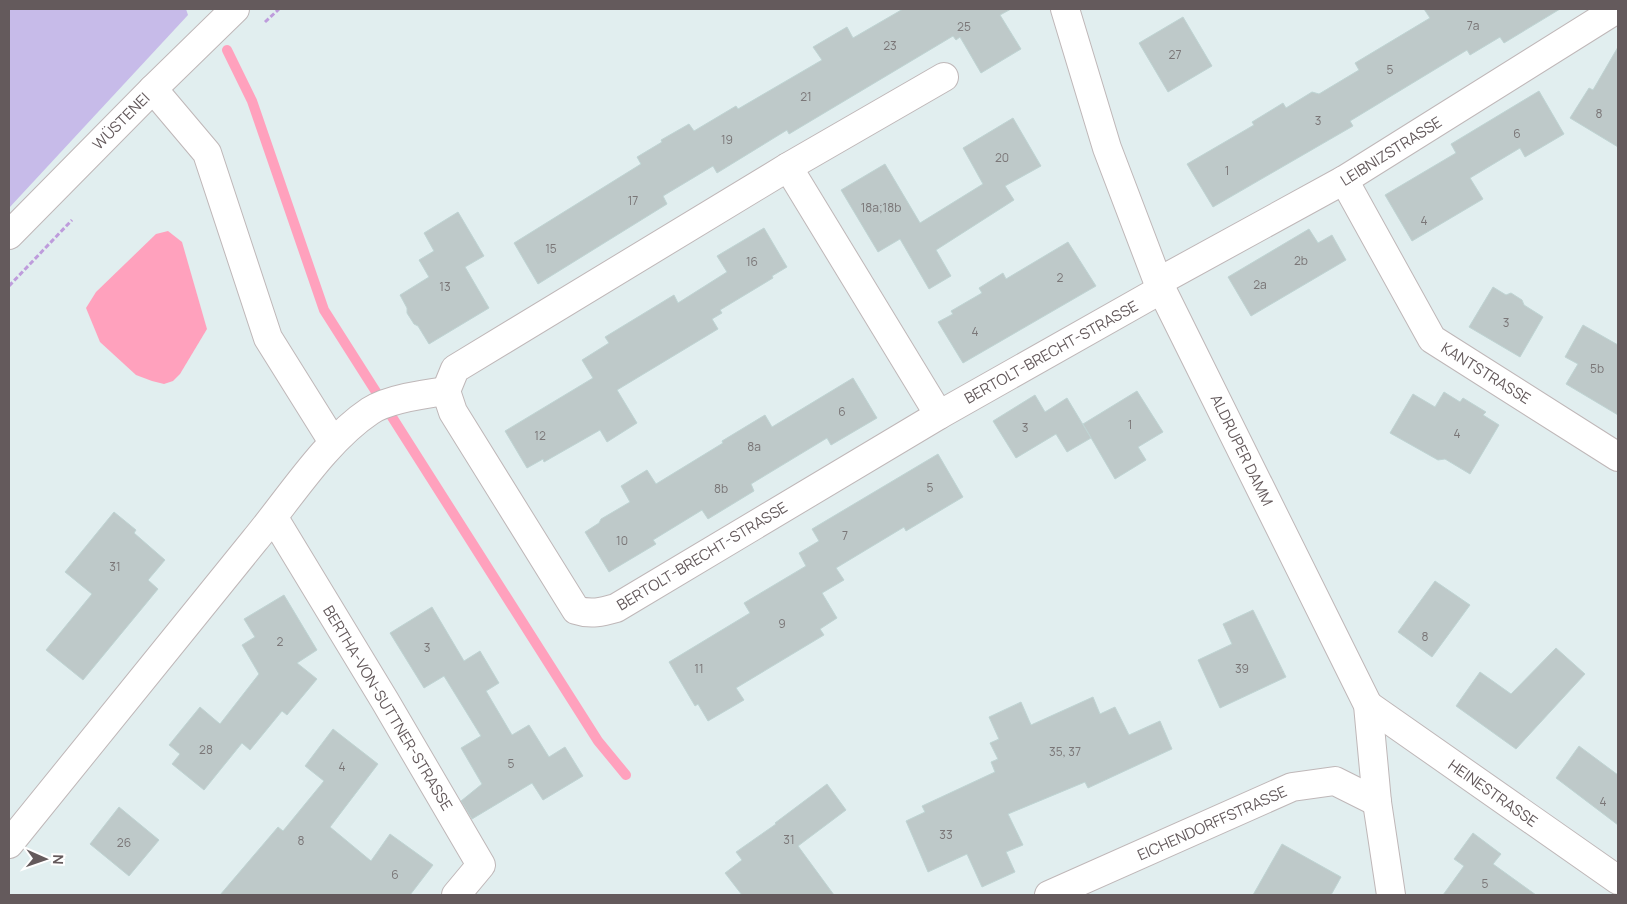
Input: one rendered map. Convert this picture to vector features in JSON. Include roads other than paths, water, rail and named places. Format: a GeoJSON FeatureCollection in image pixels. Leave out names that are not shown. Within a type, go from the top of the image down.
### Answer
{"type":"FeatureCollection","features":[{"type":"Feature","properties":{"kind":"street","name":"WÜSTENEI"},"geometry":{"type":"LineString","coordinates":[[9,235],[235,9]]}},
{"type":"Feature","properties":{"kind":"street","name":"ALDRUPER DAMM"},"geometry":{"type":"LineString","coordinates":[[1065,9],[1107,148],[1160,286],[1368,705],[1377,802],[1391,895]]}},
{"type":"Feature","properties":{"kind":"street","name":"LEIBNIZSTRASSE"},"geometry":{"type":"LineString","coordinates":[[1160,286],[1344,180],[1617,9]]}},
{"type":"Feature","properties":{"kind":"street"},"geometry":{"type":"LineString","coordinates":[[9,844],[142,678],[274,518],[332,442],[371,410],[401,399],[446,390],[455,369],[788,167],[944,77]]}},
{"type":"Feature","properties":{"kind":"street"},"geometry":{"type":"LineString","coordinates":[[153,89],[207,153],[268,338],[332,442]]}},
{"type":"Feature","properties":{"kind":"street"},"geometry":{"type":"LineString","coordinates":[[788,167],[939,415]]}},
{"type":"Feature","properties":{"kind":"street","name":"KANTSTRASSE"},"geometry":{"type":"LineString","coordinates":[[1344,180],[1432,339],[1618,457]]}},
{"type":"Feature","properties":{"kind":"street","name":"BERTOLT-BRECHT-STRASSE"},"geometry":{"type":"LineString","coordinates":[[446,390],[453,412],[576,610],[588,614],[603,612],[616,608],[939,415],[1160,286]]}},
{"type":"Feature","properties":{"kind":"street","name":"BERTHA-VON-SUTTNER-STRASSE"},"geometry":{"type":"LineString","coordinates":[[274,518],[390,709],[481,865],[456,895]]}},
{"type":"Feature","properties":{"kind":"street","name":"HEINESTRASSE"},"geometry":{"type":"LineString","coordinates":[[1368,705],[1618,880]]}},
{"type":"Feature","properties":{"kind":"street","name":"EICHENDORFFSTRASSE"},"geometry":{"type":"LineString","coordinates":[[1049,895],[1292,787],[1336,781],[1377,802]]}},
{"type":"Feature","properties":{"kind":"waterway"},"geometry":{"type":"LineString","coordinates":[[227,50],[252,101],[324,310],[598,741],[626,775]]}}]}
